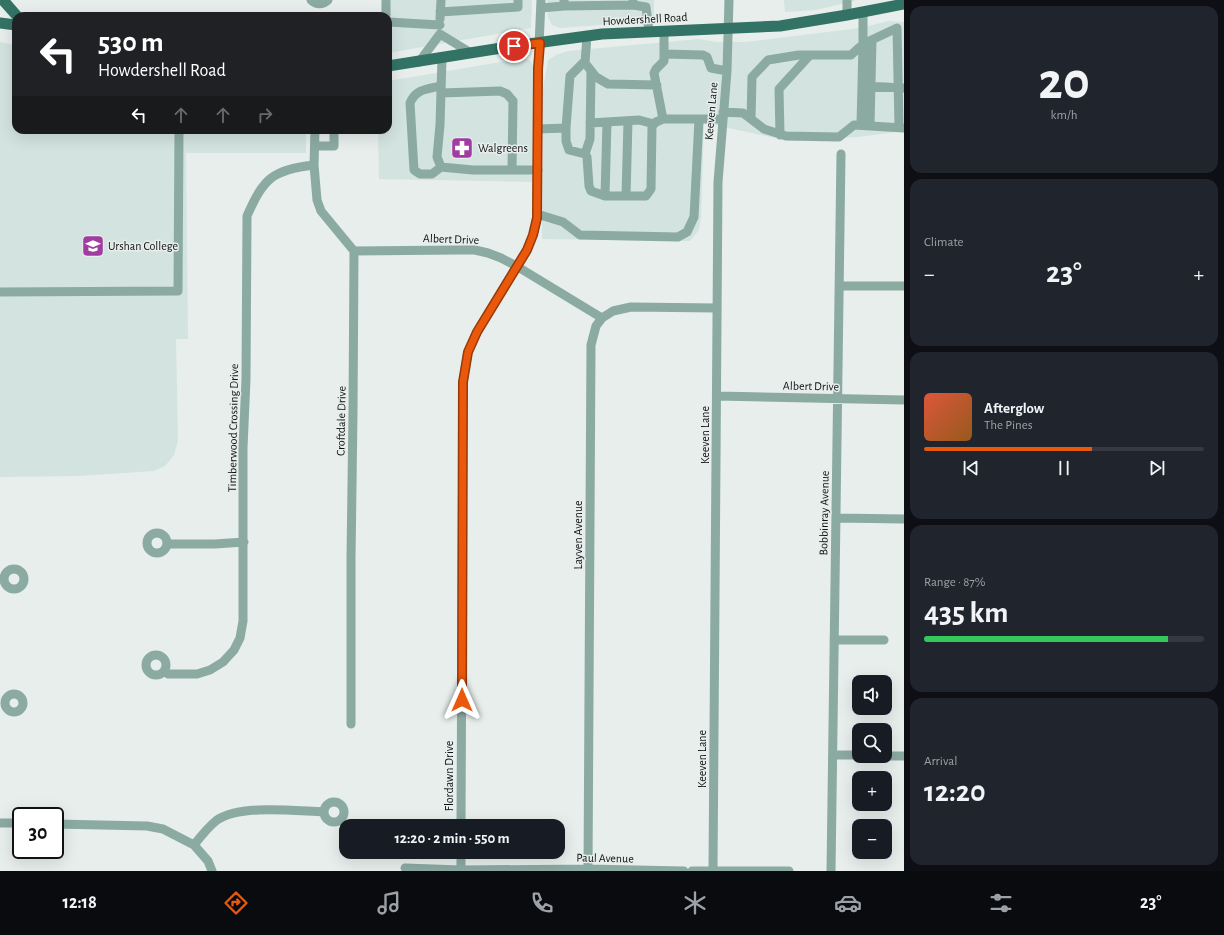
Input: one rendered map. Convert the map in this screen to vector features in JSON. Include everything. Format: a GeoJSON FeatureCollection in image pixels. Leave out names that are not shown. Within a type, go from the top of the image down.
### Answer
{"type":"FeatureCollection","features":[{"type":"Feature","properties":{"kind":"main road"},"geometry":{"type":"LineString","coordinates":[[2,0],[13,12]]}},
{"type":"Feature","properties":{"kind":"main road","name":"Howdershell Road"},"geometry":{"type":"LineString","coordinates":[[392,65],[602,34],[780,26],[904,4]]}},
{"type":"Feature","properties":{"kind":"main road"},"geometry":{"type":"LineString","coordinates":[[0,23],[12,24]]}},
{"type":"Feature","properties":{"kind":"street"},"geometry":{"type":"LineString","coordinates":[[311,0],[314,3],[320,4],[328,0]]}},
{"type":"Feature","properties":{"kind":"street"},"geometry":{"type":"LineString","coordinates":[[386,0],[386,12]]}},
{"type":"Feature","properties":{"kind":"street"},"geometry":{"type":"LineString","coordinates":[[419,62],[440,29],[441,0]]}},
{"type":"Feature","properties":{"kind":"street"},"geometry":{"type":"LineString","coordinates":[[440,12],[518,7],[518,0]]}},
{"type":"Feature","properties":{"kind":"street","name":"Keeven Lane"},"geometry":{"type":"LineString","coordinates":[[713,871],[718,182],[727,71],[729,0]]}},
{"type":"Feature","properties":{"kind":"street"},"geometry":{"type":"LineString","coordinates":[[847,0],[847,15]]}},
{"type":"Feature","properties":{"kind":"street"},"geometry":{"type":"LineString","coordinates":[[541,4],[633,3],[646,7],[649,32]]}},
{"type":"Feature","properties":{"kind":"street","name":"Flordawn Drive"},"geometry":{"type":"LineString","coordinates":[[461,819],[463,382],[468,352],[477,332],[518,267],[533,235],[537,214],[538,69],[541,4]]}},
{"type":"Feature","properties":{"kind":"street"},"geometry":{"type":"LineString","coordinates":[[863,12],[863,44],[867,86]]}},
{"type":"Feature","properties":{"kind":"street"},"geometry":{"type":"LineString","coordinates":[[392,23],[440,29],[471,53]]}},
{"type":"Feature","properties":{"kind":"street"},"geometry":{"type":"LineString","coordinates":[[592,72],[590,139],[585,154],[587,158],[589,186],[591,191],[605,196],[646,196],[651,189],[652,126],[663,119],[699,119],[743,113],[764,129],[786,136],[839,136],[854,125],[902,127],[901,28],[863,44],[851,55],[810,54],[768,60],[752,77],[751,119]]}},
{"type":"Feature","properties":{"kind":"street"},"geometry":{"type":"LineString","coordinates":[[663,119],[654,73],[664,61],[664,31]]}},
{"type":"Feature","properties":{"kind":"street"},"geometry":{"type":"LineString","coordinates":[[587,36],[585,63],[596,77],[608,84],[656,85]]}},
{"type":"Feature","properties":{"kind":"street"},"geometry":{"type":"LineString","coordinates":[[865,125],[867,86],[872,40]]}},
{"type":"Feature","properties":{"kind":"street"},"geometry":{"type":"LineString","coordinates":[[664,54],[703,55],[707,58],[711,68],[727,71]]}},
{"type":"Feature","properties":{"kind":"street"},"geometry":{"type":"LineString","coordinates":[[780,135],[779,89],[810,54]]}},
{"type":"Feature","properties":{"kind":"street"},"geometry":{"type":"LineString","coordinates":[[441,167],[436,157],[442,58]]}},
{"type":"Feature","properties":{"kind":"street"},"geometry":{"type":"LineString","coordinates":[[585,61],[570,76],[566,128],[566,141],[569,150],[585,154]]}},
{"type":"Feature","properties":{"kind":"street"},"geometry":{"type":"LineString","coordinates":[[867,86],[901,88]]}},
{"type":"Feature","properties":{"kind":"street"},"geometry":{"type":"LineString","coordinates":[[512,170],[512,101],[507,94],[500,91],[441,89],[420,91],[413,96],[410,103],[414,170],[420,174],[432,174],[441,167],[473,170],[512,170],[538,170]]}},
{"type":"Feature","properties":{"kind":"street"},"geometry":{"type":"LineString","coordinates":[[537,214],[563,222],[580,235],[678,237],[687,232],[694,216],[699,119]]}},
{"type":"Feature","properties":{"kind":"street"},"geometry":{"type":"LineString","coordinates":[[590,123],[640,120],[654,124]]}},
{"type":"Feature","properties":{"kind":"street"},"geometry":{"type":"LineString","coordinates":[[626,196],[628,121]]}},
{"type":"Feature","properties":{"kind":"street"},"geometry":{"type":"LineString","coordinates":[[605,196],[607,122]]}},
{"type":"Feature","properties":{"kind":"street"},"geometry":{"type":"LineString","coordinates":[[538,129],[566,128]]}},
{"type":"Feature","properties":{"kind":"street"},"geometry":{"type":"LineString","coordinates":[[0,292],[178,291],[178,134]]}},
{"type":"Feature","properties":{"kind":"street"},"geometry":{"type":"LineString","coordinates":[[315,134],[314,165],[316,200],[321,211],[354,251]]}},
{"type":"Feature","properties":{"kind":"street"},"geometry":{"type":"LineString","coordinates":[[315,146],[334,146],[334,134]]}},
{"type":"Feature","properties":{"kind":"street","name":"Bobbinray Avenue"},"geometry":{"type":"LineString","coordinates":[[831,871],[841,154]]}},
{"type":"Feature","properties":{"kind":"street","name":"Timberwood Crossing Drive"},"geometry":{"type":"LineString","coordinates":[[164,671],[168,674],[197,674],[210,670],[223,662],[234,650],[240,638],[243,621],[243,448],[246,379],[247,216],[262,185],[277,174],[297,167],[314,165]]}},
{"type":"Feature","properties":{"kind":"street","name":"Albert Drive"},"geometry":{"type":"LineString","coordinates":[[354,251],[474,250],[488,253],[518,267],[602,318]]}},
{"type":"Feature","properties":{"kind":"street","name":"Croftdale Drive"},"geometry":{"type":"LineString","coordinates":[[351,724],[354,251]]}},
{"type":"Feature","properties":{"kind":"street"},"geometry":{"type":"LineString","coordinates":[[839,286],[904,286]]}},
{"type":"Feature","properties":{"kind":"street"},"geometry":{"type":"LineString","coordinates":[[602,318],[613,311],[631,307],[716,308]]}},
{"type":"Feature","properties":{"kind":"street","name":"Layven Avenue"},"geometry":{"type":"LineString","coordinates":[[588,870],[591,345],[596,326],[602,318]]}},
{"type":"Feature","properties":{"kind":"street","name":"Albert Drive"},"geometry":{"type":"LineString","coordinates":[[717,396],[904,400]]}},
{"type":"Feature","properties":{"kind":"street"},"geometry":{"type":"LineString","coordinates":[[836,518],[904,519]]}},
{"type":"Feature","properties":{"kind":"street"},"geometry":{"type":"LineString","coordinates":[[167,544],[244,542]]}},
{"type":"Feature","properties":{"kind":"street"},"geometry":{"type":"LineString","coordinates":[[834,640],[884,640]]}},
{"type":"Feature","properties":{"kind":"street"},"geometry":{"type":"LineString","coordinates":[[833,755],[852,755]]}},
{"type":"Feature","properties":{"kind":"street"},"geometry":{"type":"LineString","coordinates":[[892,756],[904,756]]}},
{"type":"Feature","properties":{"kind":"street"},"geometry":{"type":"LineString","coordinates":[[194,845],[205,831],[218,820],[242,811],[324,812]]}},
{"type":"Feature","properties":{"kind":"street"},"geometry":{"type":"LineString","coordinates":[[0,822],[12,823]]}},
{"type":"Feature","properties":{"kind":"street"},"geometry":{"type":"LineString","coordinates":[[64,824],[147,826],[163,829],[194,845],[208,861],[212,871]]}},
{"type":"Feature","properties":{"kind":"street"},"geometry":{"type":"LineString","coordinates":[[461,859],[461,871]]}},
{"type":"Feature","properties":{"kind":"street","name":"Paul Avenue"},"geometry":{"type":"LineString","coordinates":[[405,868],[461,871],[684,871]]}},
{"type":"Feature","properties":{"kind":"street"},"geometry":{"type":"LineString","coordinates":[[692,871],[789,871]]}},
{"type":"Feature","properties":{"kind":"shaded area"},"geometry":{"type":"Polygon","coordinates":[[[382,0],[532,0],[531,28],[392,52],[392,12],[386,12],[382,0]]]}},
{"type":"Feature","properties":{"kind":"shaded area"},"geometry":{"type":"Polygon","coordinates":[[[547,0],[654,0],[654,21],[560,28],[552,25],[548,17],[547,0]]]}},
{"type":"Feature","properties":{"kind":"shaded area"},"geometry":{"type":"Polygon","coordinates":[[[784,0],[855,1],[815,10],[785,12],[784,0]]]}},
{"type":"Feature","properties":{"kind":"shaded area"},"geometry":{"type":"Polygon","coordinates":[[[889,21],[904,22],[904,131],[858,137],[785,140],[704,123],[701,217],[699,230],[690,241],[542,239],[543,89],[548,60],[556,55],[568,51],[699,39],[716,42],[745,42],[860,28],[889,21]]]}},
{"type":"Feature","properties":{"kind":"shaded area","name":"Urshan College"},"geometry":{"type":"Polygon","coordinates":[[[0,42],[12,44],[12,134],[306,134],[306,153],[186,153],[188,339],[176,339],[178,440],[174,455],[165,466],[154,471],[79,476],[0,477],[0,42]]]}},
{"type":"Feature","properties":{"kind":"shaded area"},"geometry":{"type":"Polygon","coordinates":[[[525,58],[531,61],[533,66],[533,182],[379,179],[378,134],[392,134],[392,80],[525,58]]]}},
{"type":"Feature","properties":{"kind":"place","name":"Walgreens"},"geometry":{"type":"Point","coordinates":[462,148]}},
{"type":"Feature","properties":{"kind":"place","name":"Urshan College"},"geometry":{"type":"Point","coordinates":[93,246]}},
{"type":"Feature","properties":{"kind":"route"},"geometry":{"type":"LineString","coordinates":[[462,700],[463,382],[465,366],[468,352],[477,332],[527,250],[533,235],[537,218],[537,99],[540,43],[514,46]]}}]}
